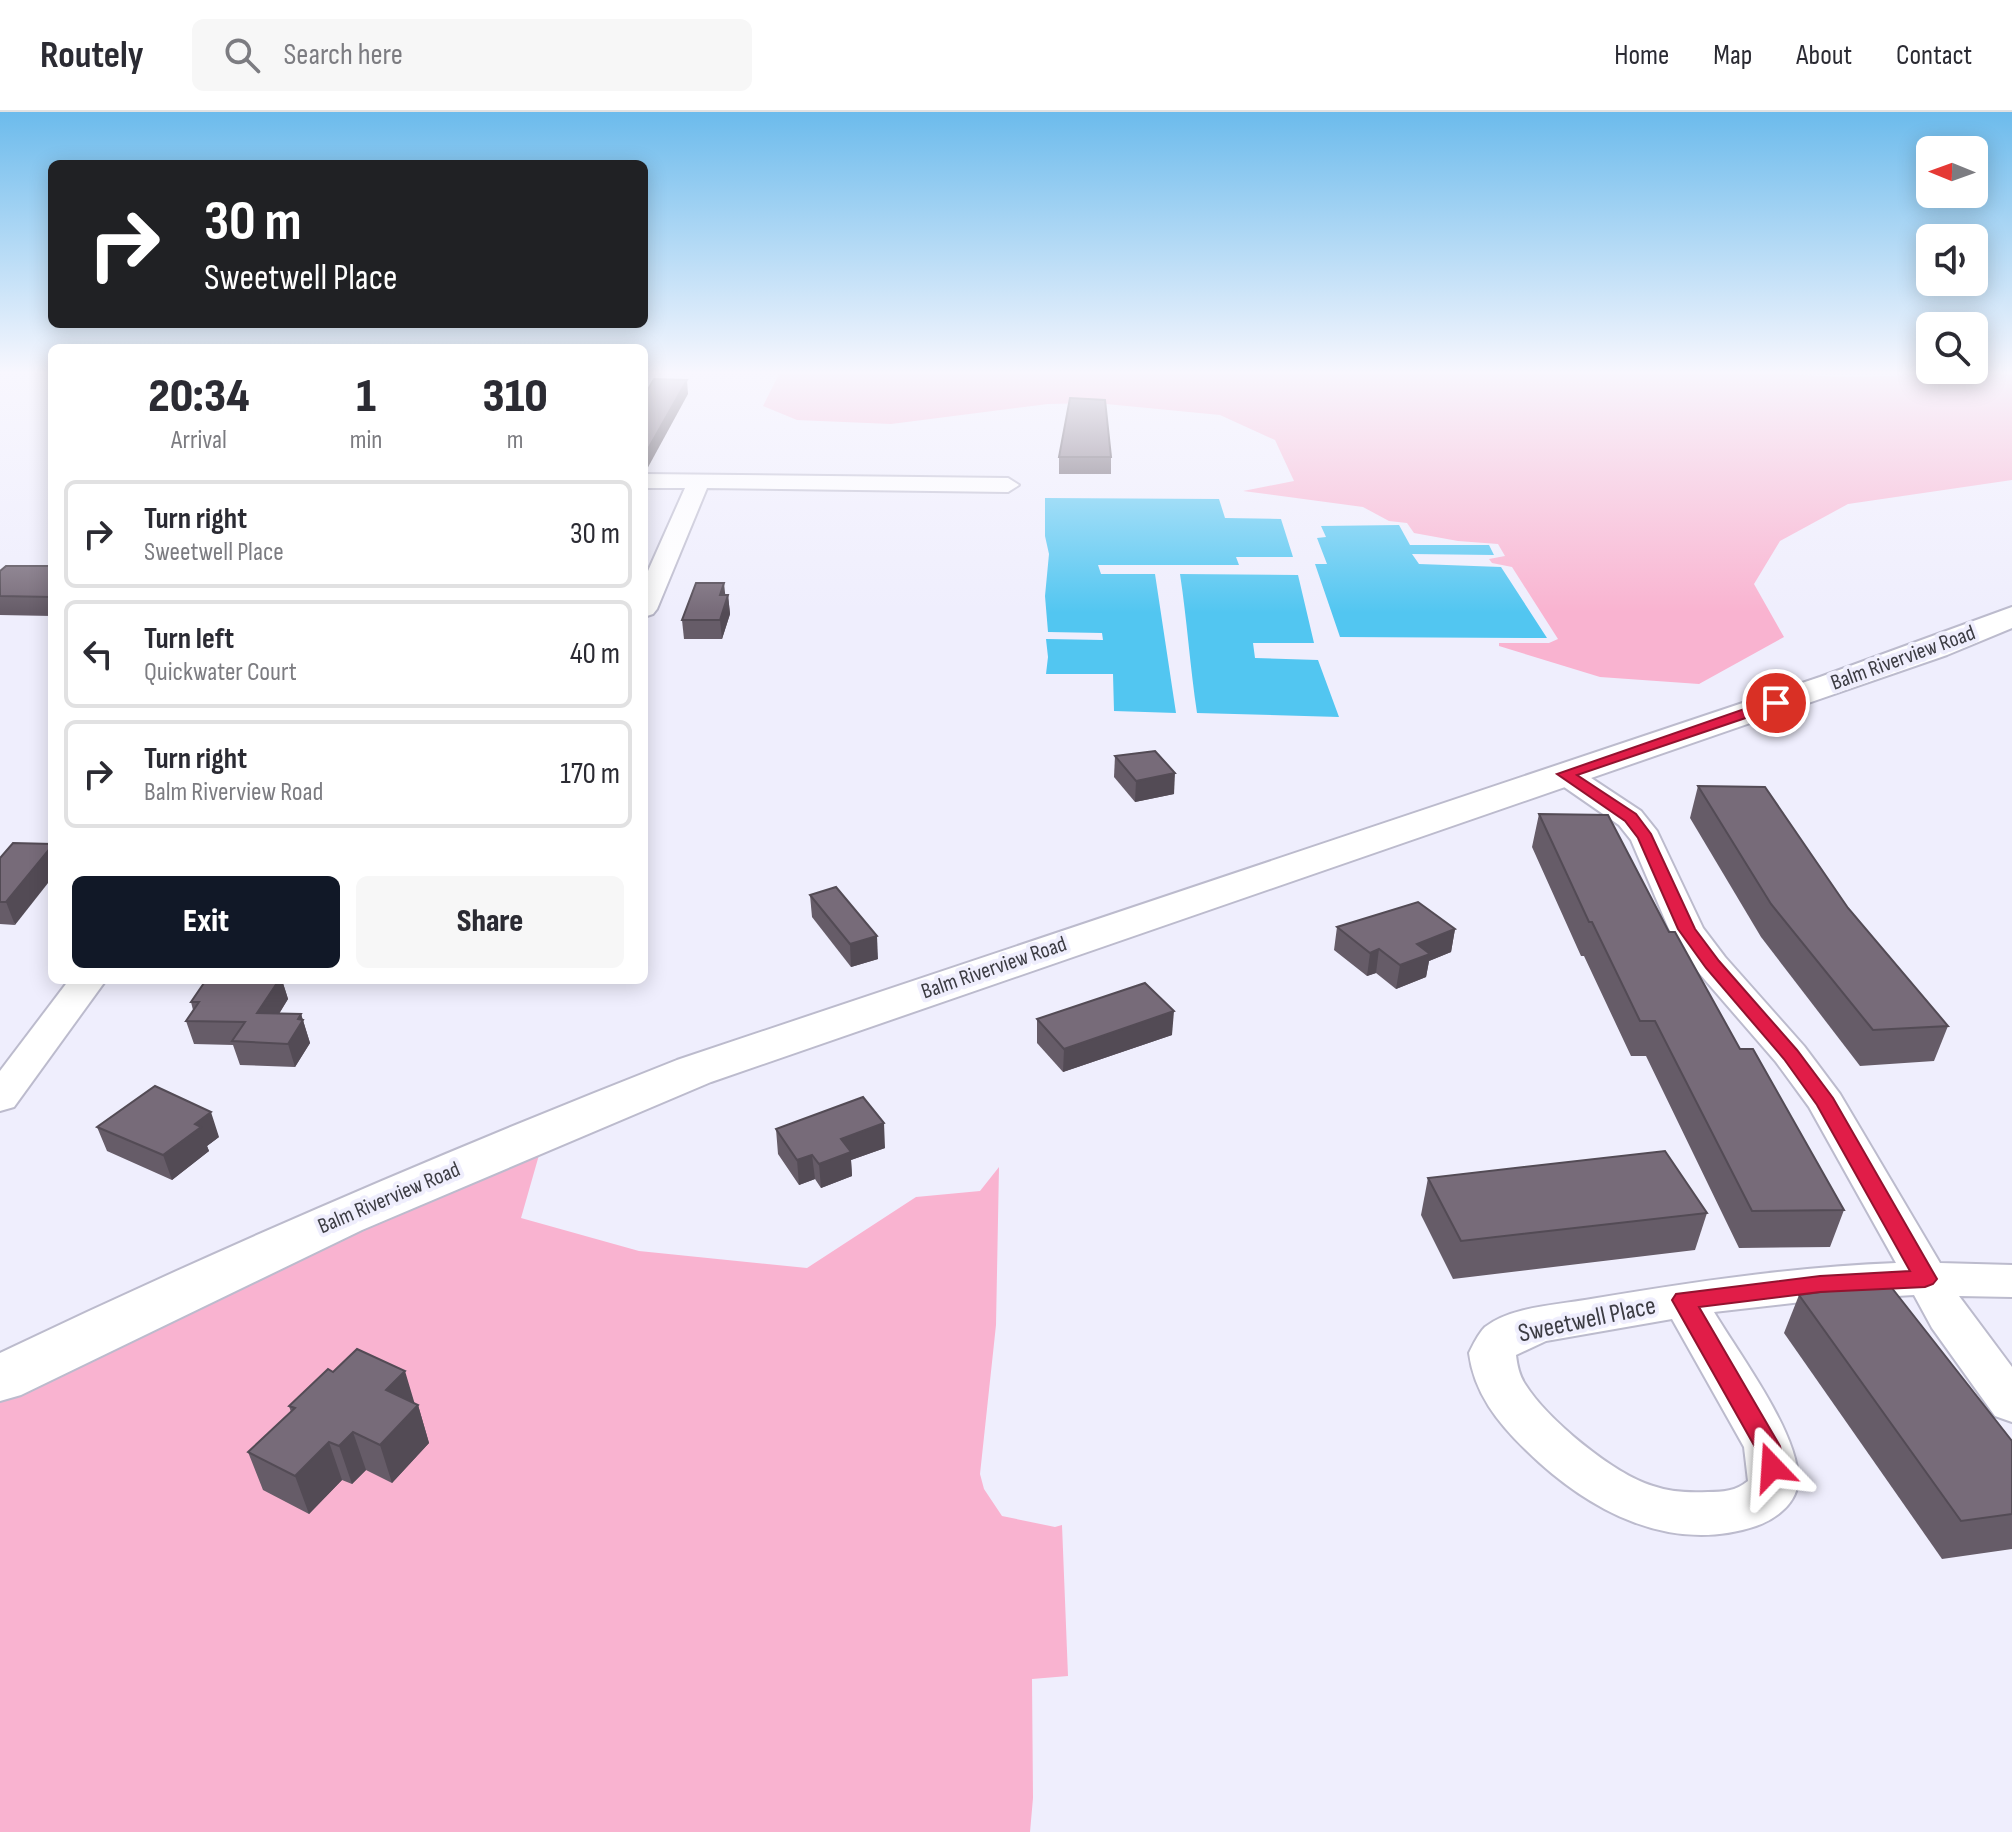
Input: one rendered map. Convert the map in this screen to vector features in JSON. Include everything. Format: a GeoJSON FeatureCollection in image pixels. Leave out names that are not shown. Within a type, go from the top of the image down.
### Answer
{"type":"FeatureCollection","features":[{"type":"Feature","properties":{"kind":"main road","name":"Balm Riverview Road"},"geometry":{"type":"LineString","coordinates":[[0,1379],[182,1289],[573,1118],[694,1071],[1935,648],[2012,617]]}},
{"type":"Feature","properties":{"kind":"street"},"geometry":{"type":"LineString","coordinates":[[648,481],[1008,485]]}},
{"type":"Feature","properties":{"kind":"street"},"geometry":{"type":"LineString","coordinates":[[648,600],[699,482]]}},
{"type":"Feature","properties":{"kind":"street"},"geometry":{"type":"LineString","coordinates":[[1565,774],[1630,818],[1646,838],[1686,929],[1712,965],[1790,1054],[1826,1103],[1925,1279],[1973,1352],[2012,1403]]}},
{"type":"Feature","properties":{"kind":"street"},"geometry":{"type":"LineString","coordinates":[[0,1098],[85,984]]}},
{"type":"Feature","properties":{"kind":"street","name":"Sweetwell Place"},"geometry":{"type":"LineString","coordinates":[[1684,1300],[1768,1446],[1773,1482],[1764,1498],[1747,1507],[1702,1514],[1671,1511],[1634,1501],[1584,1469],[1534,1426],[1508,1398],[1493,1364],[1492,1353],[1500,1340],[1522,1331],[1684,1300],[1820,1284],[1925,1279],[2012,1281]]}},
{"type":"Feature","properties":{"kind":"shaded area"},"geometry":{"type":"Polygon","coordinates":[[[1281,452],[2012,452],[2012,480],[1848,504],[1780,541],[1754,584],[1784,637],[1699,684],[1600,677],[1499,646],[1499,643],[1549,643],[1558,639],[1512,567],[1492,563],[1489,559],[1505,556],[1498,544],[1414,533],[1407,523],[1389,521],[1363,507],[1243,491],[1294,481],[1281,452]]]}},
{"type":"Feature","properties":{"kind":"shaded area"},"geometry":{"type":"Polygon","coordinates":[[[539,1155],[521,1218],[639,1251],[807,1268],[916,1197],[980,1191],[999,1167],[996,1325],[980,1474],[984,1489],[1002,1516],[1055,1527],[1062,1525],[1068,1676],[1032,1679],[1033,1798],[1030,1832],[0,1832],[0,1396],[193,1300],[539,1155]]]}},
{"type":"Feature","properties":{"kind":"water"},"geometry":{"type":"Polygon","coordinates":[[[1045,498],[1219,499],[1225,518],[1281,519],[1293,557],[1236,557],[1239,565],[1098,565],[1101,574],[1155,574],[1176,713],[1114,711],[1113,674],[1046,674],[1046,639],[1103,640],[1102,633],[1048,632],[1045,596],[1049,554],[1045,536],[1045,498]]]}},
{"type":"Feature","properties":{"kind":"water"},"geometry":{"type":"Polygon","coordinates":[[[1399,525],[1410,545],[1489,545],[1494,555],[1412,554],[1419,564],[1501,567],[1547,638],[1340,637],[1315,564],[1327,564],[1317,538],[1326,537],[1321,526],[1399,525]]]}},
{"type":"Feature","properties":{"kind":"water"},"geometry":{"type":"Polygon","coordinates":[[[1180,574],[1298,575],[1314,643],[1253,643],[1255,658],[1318,660],[1339,717],[1197,713],[1180,574]]]}},
{"type":"Feature","properties":{"kind":"building"},"geometry":{"type":"Polygon","coordinates":[[[1060,452],[1111,452],[1111,457],[1059,457],[1060,452]]]}},
{"type":"Feature","properties":{"kind":"building"},"geometry":{"type":"Polygon","coordinates":[[[6,566],[48,566],[48,597],[0,596],[0,571],[6,566]]]}},
{"type":"Feature","properties":{"kind":"building"},"geometry":{"type":"Polygon","coordinates":[[[696,583],[724,583],[720,595],[728,595],[720,620],[682,620],[696,583]]]}},
{"type":"Feature","properties":{"kind":"building"},"geometry":{"type":"Polygon","coordinates":[[[1155,751],[1175,773],[1136,781],[1115,756],[1155,751]]]}},
{"type":"Feature","properties":{"kind":"building"},"geometry":{"type":"Polygon","coordinates":[[[1698,786],[1765,787],[1848,908],[1948,1026],[1873,1030],[1771,904],[1698,786]]]}},
{"type":"Feature","properties":{"kind":"building"},"geometry":{"type":"Polygon","coordinates":[[[1539,814],[1608,815],[1669,932],[1675,932],[1740,1049],[1753,1049],[1844,1210],[1752,1211],[1655,1021],[1640,1021],[1592,922],[1589,922],[1539,814]]]}},
{"type":"Feature","properties":{"kind":"building"},"geometry":{"type":"Polygon","coordinates":[[[13,843],[48,844],[48,851],[6,902],[0,902],[0,858],[13,843]]]}},
{"type":"Feature","properties":{"kind":"building"},"geometry":{"type":"Polygon","coordinates":[[[836,887],[877,936],[850,944],[810,895],[836,887]]]}},
{"type":"Feature","properties":{"kind":"building"},"geometry":{"type":"Polygon","coordinates":[[[1418,902],[1455,929],[1417,944],[1430,954],[1400,965],[1379,949],[1370,953],[1337,927],[1418,902]]]}},
{"type":"Feature","properties":{"kind":"building"},"geometry":{"type":"Polygon","coordinates":[[[1145,983],[1174,1011],[1064,1049],[1037,1019],[1145,983]]]}},
{"type":"Feature","properties":{"kind":"building"},"geometry":{"type":"Polygon","coordinates":[[[203,984],[276,984],[257,1013],[301,1014],[298,1019],[303,1020],[288,1044],[232,1041],[245,1022],[186,1021],[199,1002],[191,1002],[203,984]]]}},
{"type":"Feature","properties":{"kind":"building"},"geometry":{"type":"Polygon","coordinates":[[[155,1086],[211,1112],[195,1124],[201,1127],[163,1155],[97,1127],[155,1086]]]}},
{"type":"Feature","properties":{"kind":"building"},"geometry":{"type":"Polygon","coordinates":[[[863,1097],[884,1123],[841,1139],[851,1152],[819,1164],[812,1155],[797,1160],[776,1129],[863,1097]]]}},
{"type":"Feature","properties":{"kind":"building"},"geometry":{"type":"Polygon","coordinates":[[[1665,1151],[1707,1213],[1461,1241],[1428,1178],[1665,1151]]]}},
{"type":"Feature","properties":{"kind":"building"},"geometry":{"type":"Polygon","coordinates":[[[1888,1283],[2012,1441],[2012,1514],[1961,1521],[1799,1295],[1888,1283]]]}},
{"type":"Feature","properties":{"kind":"building"},"geometry":{"type":"Polygon","coordinates":[[[357,1349],[405,1371],[386,1390],[418,1405],[380,1445],[353,1432],[339,1446],[329,1442],[295,1476],[248,1452],[295,1408],[289,1406],[328,1369],[333,1372],[357,1349]]]}},
{"type":"Feature","properties":{"kind":"route"},"geometry":{"type":"LineString","coordinates":[[1772,1467],[1768,1446],[1684,1300],[1820,1284],[1925,1279],[1826,1103],[1790,1054],[1712,965],[1686,929],[1646,838],[1630,818],[1565,774],[1776,703]]}}]}
